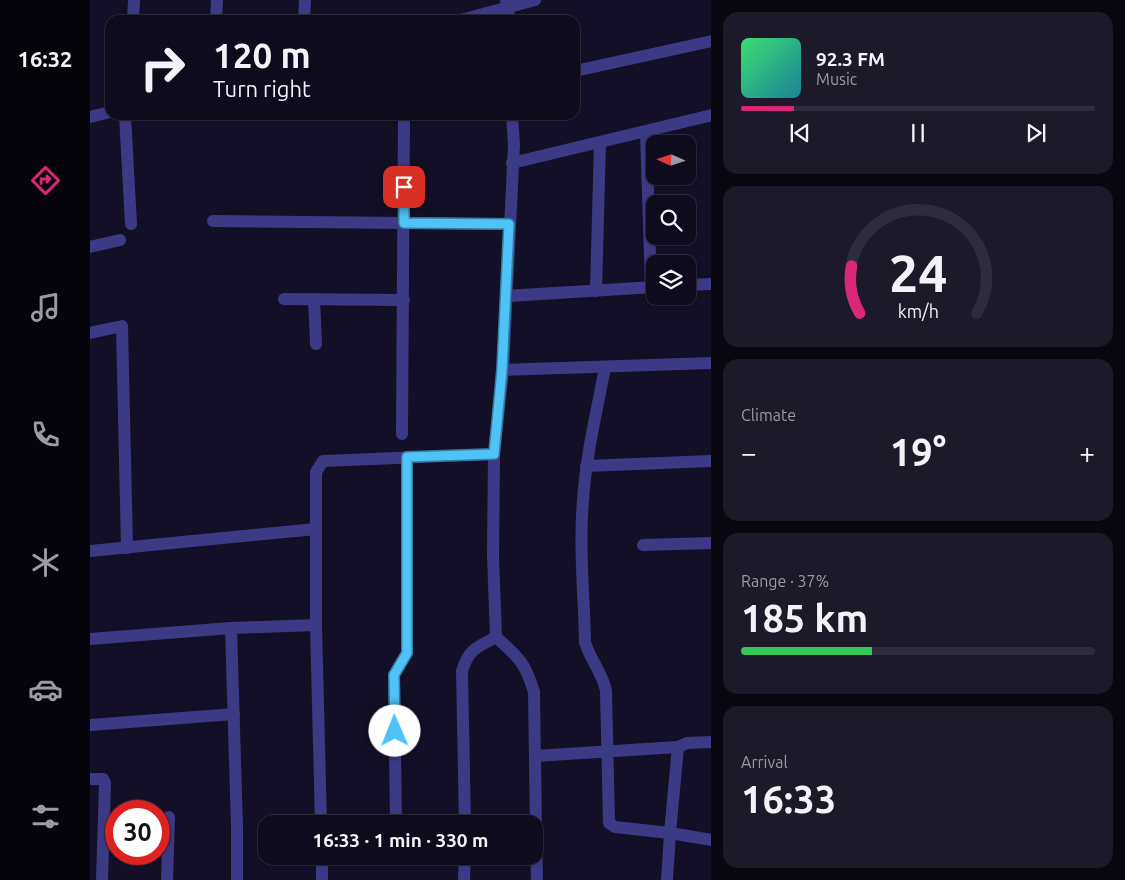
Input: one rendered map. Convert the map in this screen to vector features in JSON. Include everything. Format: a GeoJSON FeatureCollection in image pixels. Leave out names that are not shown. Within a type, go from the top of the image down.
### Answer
{"type":"FeatureCollection","features":[{"type":"Feature","properties":{"kind":"street"},"geometry":{"type":"LineString","coordinates":[[133,15],[134,0]]}},
{"type":"Feature","properties":{"kind":"street"},"geometry":{"type":"LineString","coordinates":[[216,15],[217,0]]}},
{"type":"Feature","properties":{"kind":"street"},"geometry":{"type":"LineString","coordinates":[[304,15],[305,0]]}},
{"type":"Feature","properties":{"kind":"street"},"geometry":{"type":"LineString","coordinates":[[482,15],[535,0]]}},
{"type":"Feature","properties":{"kind":"street"},"geometry":{"type":"LineString","coordinates":[[580,70],[711,41]]}},
{"type":"Feature","properties":{"kind":"street"},"geometry":{"type":"LineString","coordinates":[[90,117],[105,113]]}},
{"type":"Feature","properties":{"kind":"street"},"geometry":{"type":"LineString","coordinates":[[512,163],[711,115]]}},
{"type":"Feature","properties":{"kind":"street"},"geometry":{"type":"LineString","coordinates":[[125,120],[131,224]]}},
{"type":"Feature","properties":{"kind":"street"},"geometry":{"type":"LineString","coordinates":[[402,434],[404,120]]}},
{"type":"Feature","properties":{"kind":"street"},"geometry":{"type":"LineString","coordinates":[[512,120],[514,144],[502,370],[494,454],[493,556],[496,637],[523,663],[534,692],[535,815]]}},
{"type":"Feature","properties":{"kind":"street"},"geometry":{"type":"LineString","coordinates":[[646,131],[652,255]]}},
{"type":"Feature","properties":{"kind":"street"},"geometry":{"type":"LineString","coordinates":[[596,291],[600,142]]}},
{"type":"Feature","properties":{"kind":"street"},"geometry":{"type":"LineString","coordinates":[[213,221],[509,224]]}},
{"type":"Feature","properties":{"kind":"street"},"geometry":{"type":"LineString","coordinates":[[90,247],[120,240]]}},
{"type":"Feature","properties":{"kind":"street"},"geometry":{"type":"LineString","coordinates":[[696,285],[711,284]]}},
{"type":"Feature","properties":{"kind":"street"},"geometry":{"type":"LineString","coordinates":[[506,296],[646,288]]}},
{"type":"Feature","properties":{"kind":"street"},"geometry":{"type":"LineString","coordinates":[[284,299],[404,300]]}},
{"type":"Feature","properties":{"kind":"street"},"geometry":{"type":"LineString","coordinates":[[314,299],[316,344]]}},
{"type":"Feature","properties":{"kind":"street"},"geometry":{"type":"LineString","coordinates":[[90,333],[122,326],[127,548]]}},
{"type":"Feature","properties":{"kind":"street"},"geometry":{"type":"LineString","coordinates":[[502,370],[711,363]]}},
{"type":"Feature","properties":{"kind":"street"},"geometry":{"type":"LineString","coordinates":[[605,367],[586,466],[582,501],[585,642],[589,655],[605,682],[608,752],[608,823],[614,827],[711,840]]}},
{"type":"Feature","properties":{"kind":"street"},"geometry":{"type":"LineString","coordinates":[[321,815],[316,625],[316,472],[323,461],[494,454]]}},
{"type":"Feature","properties":{"kind":"street"},"geometry":{"type":"LineString","coordinates":[[396,815],[394,675],[407,653],[407,457]]}},
{"type":"Feature","properties":{"kind":"street"},"geometry":{"type":"LineString","coordinates":[[586,466],[711,461]]}},
{"type":"Feature","properties":{"kind":"street"},"geometry":{"type":"LineString","coordinates":[[90,551],[316,530]]}},
{"type":"Feature","properties":{"kind":"street"},"geometry":{"type":"LineString","coordinates":[[643,545],[711,543]]}},
{"type":"Feature","properties":{"kind":"street"},"geometry":{"type":"LineString","coordinates":[[90,639],[231,628],[316,625]]}},
{"type":"Feature","properties":{"kind":"street"},"geometry":{"type":"LineString","coordinates":[[231,628],[237,827],[236,880]]}},
{"type":"Feature","properties":{"kind":"street"},"geometry":{"type":"LineString","coordinates":[[465,815],[462,671],[466,658],[471,651],[496,637]]}},
{"type":"Feature","properties":{"kind":"street"},"geometry":{"type":"LineString","coordinates":[[90,725],[234,714]]}},
{"type":"Feature","properties":{"kind":"street"},"geometry":{"type":"LineString","coordinates":[[535,756],[678,747],[687,744],[711,742]]}},
{"type":"Feature","properties":{"kind":"street"},"geometry":{"type":"LineString","coordinates":[[667,880],[678,747]]}},
{"type":"Feature","properties":{"kind":"street"},"geometry":{"type":"LineString","coordinates":[[90,779],[103,779],[105,783],[102,880]]}},
{"type":"Feature","properties":{"kind":"street"},"geometry":{"type":"LineString","coordinates":[[167,865],[167,880]]}},
{"type":"Feature","properties":{"kind":"street"},"geometry":{"type":"LineString","coordinates":[[322,865],[322,880]]}},
{"type":"Feature","properties":{"kind":"street"},"geometry":{"type":"LineString","coordinates":[[464,880],[465,865]]}},
{"type":"Feature","properties":{"kind":"street"},"geometry":{"type":"LineString","coordinates":[[536,865],[537,880]]}},
{"type":"Feature","properties":{"kind":"route"},"geometry":{"type":"LineString","coordinates":[[395,731],[394,675],[407,653],[407,457],[494,454],[502,370],[509,224],[404,223],[404,187]]}}]}
